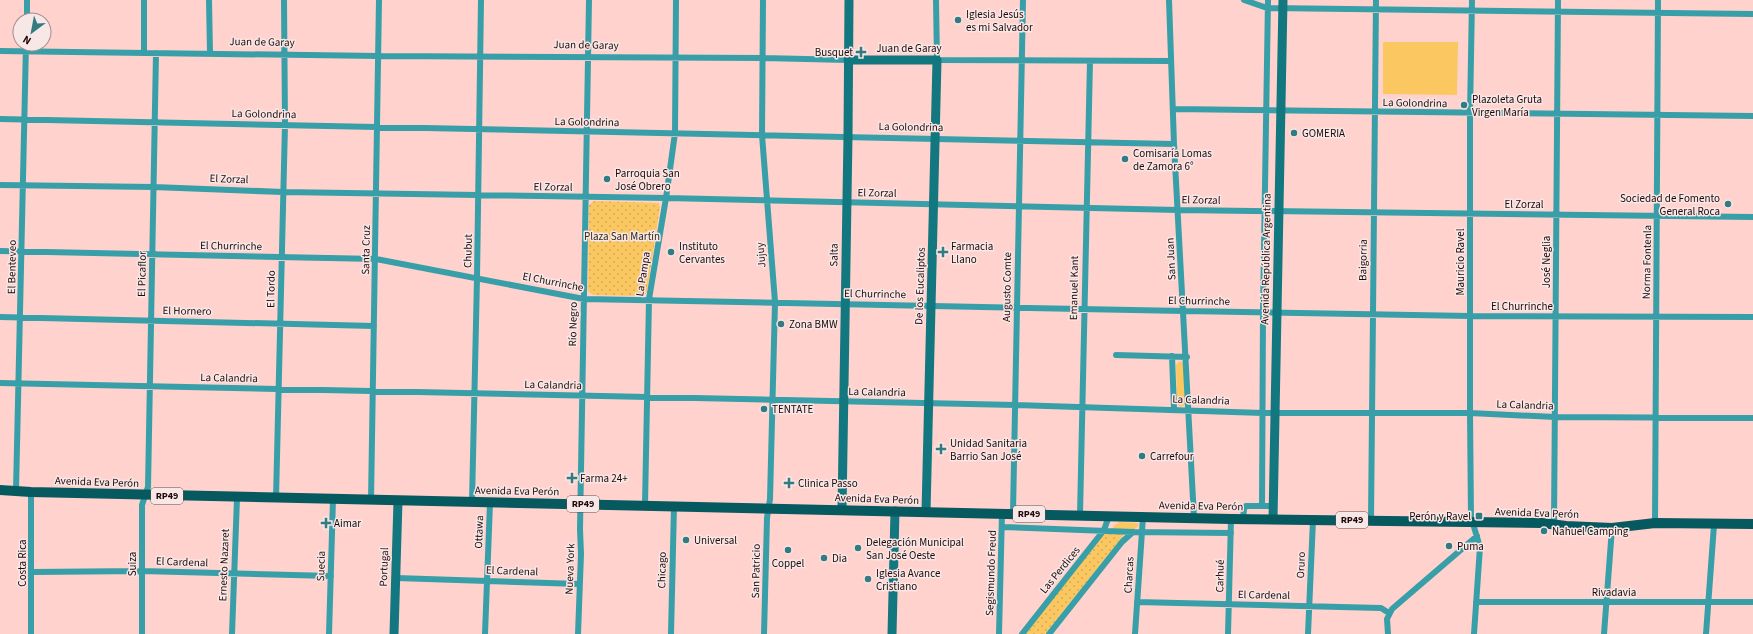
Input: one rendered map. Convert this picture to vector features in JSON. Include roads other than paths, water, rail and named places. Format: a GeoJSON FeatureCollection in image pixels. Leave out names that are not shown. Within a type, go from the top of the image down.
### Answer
{"type":"FeatureCollection","features":[{"type":"Feature","properties":{"kind":"main road","name":"Avenida Eva Perón"},"geometry":{"type":"LineString","coordinates":[[0,490],[276,499],[645,505],[1231,519],[1554,524],[1612,528],[1655,523],[1714,525],[1753,524]]}},
{"type":"Feature","properties":{"kind":"street"},"geometry":{"type":"LineString","coordinates":[[27,0],[27,12]]}},
{"type":"Feature","properties":{"kind":"street"},"geometry":{"type":"LineString","coordinates":[[144,0],[144,53]]}},
{"type":"Feature","properties":{"kind":"street"},"geometry":{"type":"LineString","coordinates":[[209,0],[210,53]]}},
{"type":"Feature","properties":{"kind":"street","name":"El Tordo"},"geometry":{"type":"LineString","coordinates":[[276,499],[285,124],[286,55],[284,0]]}},
{"type":"Feature","properties":{"kind":"street","name":"Santa Cruz"},"geometry":{"type":"LineString","coordinates":[[371,501],[379,126],[380,0]]}},
{"type":"Feature","properties":{"kind":"street","name":"Chubut"},"geometry":{"type":"LineString","coordinates":[[472,502],[477,278],[480,0]]}},
{"type":"Feature","properties":{"kind":"street","name":"Río Negro"},"geometry":{"type":"LineString","coordinates":[[581,504],[589,0]]}},
{"type":"Feature","properties":{"kind":"street","name":"La Pampa"},"geometry":{"type":"LineString","coordinates":[[645,505],[649,299],[675,133],[676,0]]}},
{"type":"Feature","properties":{"kind":"street","name":"Jujuy"},"geometry":{"type":"LineString","coordinates":[[763,0],[762,135],[775,302],[768,508]]}},
{"type":"Feature","properties":{"kind":"street","name":"Salta"},"geometry":{"type":"LineString","coordinates":[[842,510],[849,0]]}},
{"type":"Feature","properties":{"kind":"street"},"geometry":{"type":"LineString","coordinates":[[936,0],[937,60]]}},
{"type":"Feature","properties":{"kind":"street","name":"Augusto Comte"},"geometry":{"type":"LineString","coordinates":[[1013,513],[1023,0]]}},
{"type":"Feature","properties":{"kind":"street","name":"San Juan"},"geometry":{"type":"LineString","coordinates":[[1169,0],[1174,144],[1187,357],[1194,518]]}},
{"type":"Feature","properties":{"kind":"street"},"geometry":{"type":"LineString","coordinates":[[1244,0],[1267,8],[1283,4],[1376,9],[1753,14]]}},
{"type":"Feature","properties":{"kind":"street","name":"Avenida República Argentina"},"geometry":{"type":"LineString","coordinates":[[1262,506],[1263,312],[1268,0]]}},
{"type":"Feature","properties":{"kind":"street","name":"Baigorria"},"geometry":{"type":"LineString","coordinates":[[1370,521],[1376,0]]}},
{"type":"Feature","properties":{"kind":"street","name":"Mauricio Ravel"},"geometry":{"type":"LineString","coordinates":[[1472,0],[1470,113],[1471,517],[1480,547],[1474,634]]}},
{"type":"Feature","properties":{"kind":"street","name":"José Neglia"},"geometry":{"type":"LineString","coordinates":[[1554,524],[1558,0]]}},
{"type":"Feature","properties":{"kind":"street","name":"Norma Fontenla"},"geometry":{"type":"LineString","coordinates":[[1655,523],[1658,0]]}},
{"type":"Feature","properties":{"kind":"street","name":"Avenida República Argentina"},"geometry":{"type":"LineString","coordinates":[[1273,519],[1283,4]]}},
{"type":"Feature","properties":{"kind":"street","name":"Juan de Garay"},"geometry":{"type":"LineString","coordinates":[[0,51],[12,51]]}},
{"type":"Feature","properties":{"kind":"street","name":"Juan de Garay"},"geometry":{"type":"LineString","coordinates":[[52,51],[379,56],[1171,61]]}},
{"type":"Feature","properties":{"kind":"street","name":"El Benteveo"},"geometry":{"type":"LineString","coordinates":[[16,491],[26,52]]}},
{"type":"Feature","properties":{"kind":"street","name":"El Picaflor"},"geometry":{"type":"LineString","coordinates":[[145,495],[148,487],[156,122],[156,53]]}},
{"type":"Feature","properties":{"kind":"street","name":"De los Eucaliptos"},"geometry":{"type":"LineString","coordinates":[[926,512],[937,60]]}},
{"type":"Feature","properties":{"kind":"street","name":"Emanuel Kant"},"geometry":{"type":"LineString","coordinates":[[1080,515],[1090,60]]}},
{"type":"Feature","properties":{"kind":"street","name":"La Golondrina"},"geometry":{"type":"LineString","coordinates":[[1173,109],[1753,116]]}},
{"type":"Feature","properties":{"kind":"street","name":"La Golondrina"},"geometry":{"type":"LineString","coordinates":[[0,119],[1174,144]]}},
{"type":"Feature","properties":{"kind":"street","name":"El Zorzal"},"geometry":{"type":"LineString","coordinates":[[0,185],[154,186],[283,192],[666,198],[1178,210],[1753,216]]}},
{"type":"Feature","properties":{"kind":"street","name":"El Churrinche"},"geometry":{"type":"LineString","coordinates":[[0,251],[376,259],[584,298],[1470,316],[1753,317]]}},
{"type":"Feature","properties":{"kind":"street","name":"El Hornero"},"geometry":{"type":"LineString","coordinates":[[0,317],[374,326]]}},
{"type":"Feature","properties":{"kind":"street"},"geometry":{"type":"LineString","coordinates":[[1116,355],[1187,357]]}},
{"type":"Feature","properties":{"kind":"street"},"geometry":{"type":"LineString","coordinates":[[1172,356],[1174,409]]}},
{"type":"Feature","properties":{"kind":"street","name":"La Calandria"},"geometry":{"type":"LineString","coordinates":[[0,383],[772,399],[1174,409],[1263,413],[1470,413],[1655,418],[1753,418]]}},
{"type":"Feature","properties":{"kind":"street","name":"Costa Rica"},"geometry":{"type":"LineString","coordinates":[[31,492],[31,634]]}},
{"type":"Feature","properties":{"kind":"street","name":"Suiza"},"geometry":{"type":"LineString","coordinates":[[142,634],[142,505],[145,495]]}},
{"type":"Feature","properties":{"kind":"street","name":"Ernesto Nazaret"},"geometry":{"type":"LineString","coordinates":[[232,634],[237,498]]}},
{"type":"Feature","properties":{"kind":"street","name":"Suecia"},"geometry":{"type":"LineString","coordinates":[[329,634],[333,500]]}},
{"type":"Feature","properties":{"kind":"street","name":"Portugal"},"geometry":{"type":"LineString","coordinates":[[394,634],[398,501]]}},
{"type":"Feature","properties":{"kind":"street","name":"Ottawa"},"geometry":{"type":"LineString","coordinates":[[485,634],[490,503]]}},
{"type":"Feature","properties":{"kind":"street","name":"Nueva York"},"geometry":{"type":"LineString","coordinates":[[578,634],[581,504]]}},
{"type":"Feature","properties":{"kind":"street","name":"Chicago"},"geometry":{"type":"LineString","coordinates":[[671,634],[674,506]]}},
{"type":"Feature","properties":{"kind":"street"},"geometry":{"type":"LineString","coordinates":[[1243,519],[1244,509],[1246,506],[1273,506]]}},
{"type":"Feature","properties":{"kind":"street","name":"San Patricio"},"geometry":{"type":"LineString","coordinates":[[764,634],[768,508]]}},
{"type":"Feature","properties":{"kind":"street"},"geometry":{"type":"LineString","coordinates":[[892,634],[895,511]]}},
{"type":"Feature","properties":{"kind":"street","name":"Segismundo Freud"},"geometry":{"type":"LineString","coordinates":[[999,634],[1002,513]]}},
{"type":"Feature","properties":{"kind":"street","name":"Las Perdices"},"geometry":{"type":"LineString","coordinates":[[1022,634],[1104,530],[1110,516]]}},
{"type":"Feature","properties":{"kind":"street","name":"Charcas"},"geometry":{"type":"LineString","coordinates":[[1135,634],[1143,516]]}},
{"type":"Feature","properties":{"kind":"street","name":"Carhué"},"geometry":{"type":"LineString","coordinates":[[1228,634],[1231,519]]}},
{"type":"Feature","properties":{"kind":"street","name":"Oruro"},"geometry":{"type":"LineString","coordinates":[[1308,634],[1312,520]]}},
{"type":"Feature","properties":{"kind":"street"},"geometry":{"type":"LineString","coordinates":[[1706,634],[1714,525]]}},
{"type":"Feature","properties":{"kind":"street"},"geometry":{"type":"LineString","coordinates":[[1002,527],[1133,532],[1231,532]]}},
{"type":"Feature","properties":{"kind":"street"},"geometry":{"type":"LineString","coordinates":[[1604,634],[1612,528]]}},
{"type":"Feature","properties":{"kind":"street"},"geometry":{"type":"LineString","coordinates":[[1049,634],[1122,542],[1133,532]]}},
{"type":"Feature","properties":{"kind":"street"},"geometry":{"type":"LineString","coordinates":[[1388,634],[1387,619],[1392,608],[1477,536]]}},
{"type":"Feature","properties":{"kind":"street","name":"El Cardenal"},"geometry":{"type":"LineString","coordinates":[[32,572],[142,571],[331,576]]}},
{"type":"Feature","properties":{"kind":"street","name":"El Cardenal"},"geometry":{"type":"LineString","coordinates":[[396,578],[579,584]]}},
{"type":"Feature","properties":{"kind":"street","name":"El Cardenal"},"geometry":{"type":"LineString","coordinates":[[1137,602],[1381,608],[1389,614]]}},
{"type":"Feature","properties":{"kind":"street","name":"Rivadavia"},"geometry":{"type":"LineString","coordinates":[[1476,602],[1753,602]]}},
{"type":"Feature","properties":{"kind":"place","name":"Iglesia Jesús es mi Salvador"},"geometry":{"type":"Point","coordinates":[958,20]}},
{"type":"Feature","properties":{"kind":"place","name":"Busquet"},"geometry":{"type":"Point","coordinates":[861,52]}},
{"type":"Feature","properties":{"kind":"place","name":"Plazoleta Gruta Virgen María"},"geometry":{"type":"Point","coordinates":[1464,105]}},
{"type":"Feature","properties":{"kind":"place","name":"GOMERIA"},"geometry":{"type":"Point","coordinates":[1294,133]}},
{"type":"Feature","properties":{"kind":"place","name":"Comisaría Lomas de Zamora 6°"},"geometry":{"type":"Point","coordinates":[1125,159]}},
{"type":"Feature","properties":{"kind":"place","name":"Parroquia San José Obrero"},"geometry":{"type":"Point","coordinates":[607,179]}},
{"type":"Feature","properties":{"kind":"place","name":"Sociedad de Fomento General Roca"},"geometry":{"type":"Point","coordinates":[1728,204]}},
{"type":"Feature","properties":{"kind":"place","name":"Instituto Cervantes"},"geometry":{"type":"Point","coordinates":[671,252]}},
{"type":"Feature","properties":{"kind":"place","name":"Farmacia Llano"},"geometry":{"type":"Point","coordinates":[943,252]}},
{"type":"Feature","properties":{"kind":"place","name":"Zona BMW"},"geometry":{"type":"Point","coordinates":[781,324]}},
{"type":"Feature","properties":{"kind":"place","name":"TENTATE"},"geometry":{"type":"Point","coordinates":[764,409]}},
{"type":"Feature","properties":{"kind":"place","name":"Unidad Sanitaria Barrio San José"},"geometry":{"type":"Point","coordinates":[941,449]}},
{"type":"Feature","properties":{"kind":"place","name":"Carrefour"},"geometry":{"type":"Point","coordinates":[1142,456]}},
{"type":"Feature","properties":{"kind":"place","name":"Farma 24+"},"geometry":{"type":"Point","coordinates":[572,478]}},
{"type":"Feature","properties":{"kind":"place","name":"Clinica Passo"},"geometry":{"type":"Point","coordinates":[789,483]}},
{"type":"Feature","properties":{"kind":"place","name":"Perón y Ravel"},"geometry":{"type":"Point","coordinates":[1479,516]}},
{"type":"Feature","properties":{"kind":"place","name":"Aimar"},"geometry":{"type":"Point","coordinates":[326,523]}},
{"type":"Feature","properties":{"kind":"place","name":"Nahuel Camping"},"geometry":{"type":"Point","coordinates":[1544,531]}},
{"type":"Feature","properties":{"kind":"place","name":"Universal"},"geometry":{"type":"Point","coordinates":[686,540]}},
{"type":"Feature","properties":{"kind":"place","name":"Puma"},"geometry":{"type":"Point","coordinates":[1449,546]}},
{"type":"Feature","properties":{"kind":"place","name":"Delegación Municipal San José Oeste"},"geometry":{"type":"Point","coordinates":[858,548]}},
{"type":"Feature","properties":{"kind":"place","name":"Coppel"},"geometry":{"type":"Point","coordinates":[788,550]}},
{"type":"Feature","properties":{"kind":"place","name":"Dia"},"geometry":{"type":"Point","coordinates":[824,558]}},
{"type":"Feature","properties":{"kind":"place","name":"Iglesia Avance Cristiano"},"geometry":{"type":"Point","coordinates":[868,579]}},
{"type":"Feature","properties":{"kind":"park label","name":"Plaza San Martín"},"geometry":{"type":"Point","coordinates":[622,236]}}]}
